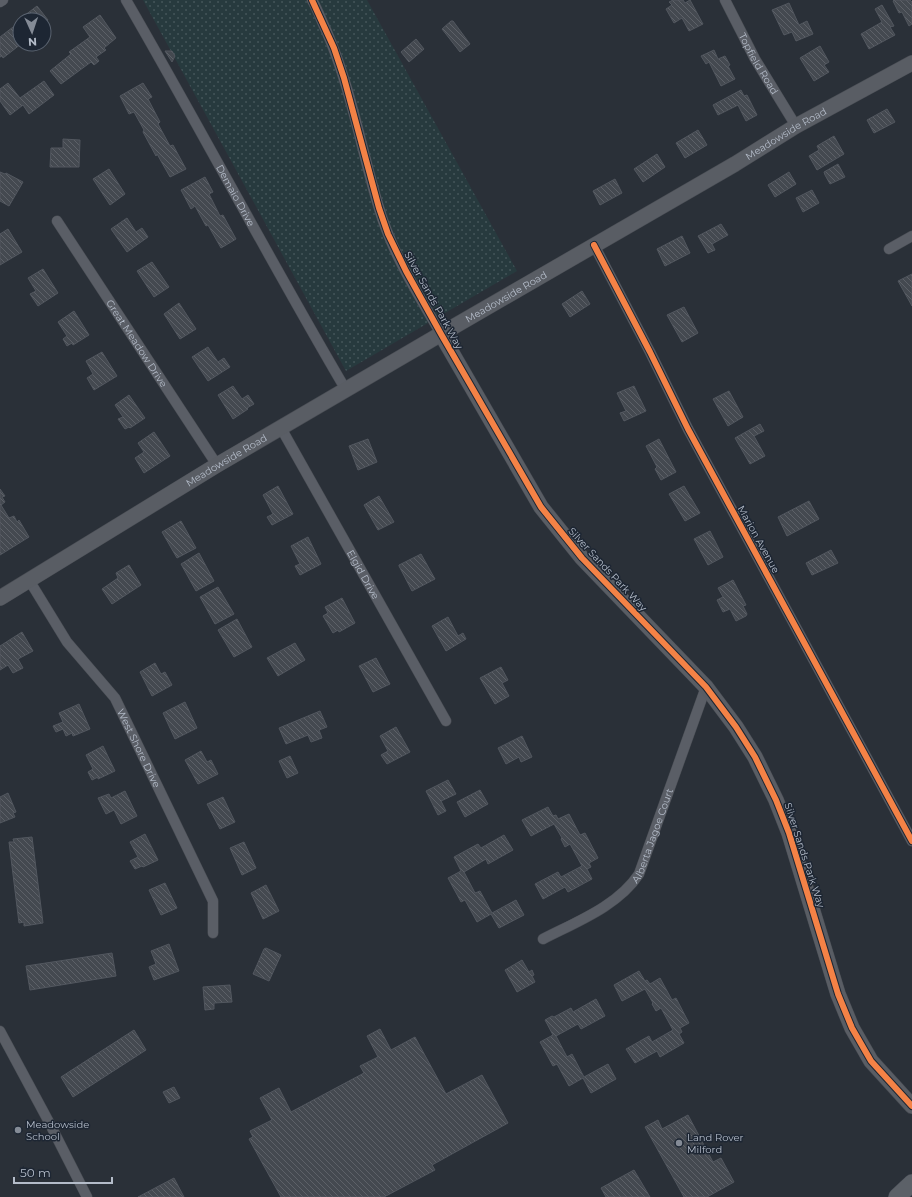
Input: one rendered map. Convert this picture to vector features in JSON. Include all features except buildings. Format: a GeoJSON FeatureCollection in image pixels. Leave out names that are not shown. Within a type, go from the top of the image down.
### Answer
{"type":"FeatureCollection","features":[{"type":"Feature","properties":{"kind":"main road","name":"Meadowside Road"},"geometry":{"type":"LineString","coordinates":[[0,598],[217,465],[729,167],[796,126],[912,63]]}},
{"type":"Feature","properties":{"kind":"main road","name":"Silver Sands Park Way"},"geometry":{"type":"LineString","coordinates":[[441,334],[541,507],[582,558],[706,687],[736,727],[755,758],[776,800],[789,833],[838,994],[852,1028],[871,1061],[912,1106]]}},
{"type":"Feature","properties":{"kind":"main road"},"geometry":{"type":"LineString","coordinates":[[897,1197],[912,1183]]}},
{"type":"Feature","properties":{"kind":"street","name":"Demaio Drive"},"geometry":{"type":"LineString","coordinates":[[126,0],[346,390]]}},
{"type":"Feature","properties":{"kind":"street","name":"Silver Sands Park Way"},"geometry":{"type":"LineString","coordinates":[[312,0],[334,48],[344,78],[379,208],[388,234],[406,271],[441,334]]}},
{"type":"Feature","properties":{"kind":"street","name":"Topfield Road"},"geometry":{"type":"LineString","coordinates":[[725,0],[755,59],[796,126]]}},
{"type":"Feature","properties":{"kind":"street","name":"Great Meadow Drive"},"geometry":{"type":"LineString","coordinates":[[57,221],[217,465]]}},
{"type":"Feature","properties":{"kind":"street"},"geometry":{"type":"LineString","coordinates":[[889,249],[912,236]]}},
{"type":"Feature","properties":{"kind":"street","name":"Marion Avenue"},"geometry":{"type":"LineString","coordinates":[[594,245],[688,429],[912,841]]}},
{"type":"Feature","properties":{"kind":"street","name":"Elgid Drive"},"geometry":{"type":"LineString","coordinates":[[281,428],[446,721]]}},
{"type":"Feature","properties":{"kind":"street","name":"West Shore Drive"},"geometry":{"type":"LineString","coordinates":[[29,580],[67,642],[114,698],[213,901],[213,933]]}},
{"type":"Feature","properties":{"kind":"street","name":"Alberta Jagoe Court"},"geometry":{"type":"LineString","coordinates":[[543,939],[610,904],[626,890],[639,874],[706,687]]}},
{"type":"Feature","properties":{"kind":"street"},"geometry":{"type":"LineString","coordinates":[[0,1031],[87,1197]]}},
{"type":"Feature","properties":{"kind":"green space"},"geometry":{"type":"Polygon","coordinates":[[[143,0],[367,0],[517,271],[346,371],[143,0]]]}},
{"type":"Feature","properties":{"kind":"cycle path"},"geometry":{"type":"LineString","coordinates":[[312,0],[334,48],[344,78],[379,208],[388,234],[406,271],[541,507],[582,558],[706,687],[736,727],[755,757],[776,800],[789,833],[838,994],[852,1028],[871,1061],[912,1106]]}},
{"type":"Feature","properties":{"kind":"cycle path"},"geometry":{"type":"LineString","coordinates":[[594,245],[688,429],[912,841]]}},
{"type":"Feature","properties":{"kind":"place","name":"Meadowside School"},"geometry":{"type":"Point","coordinates":[18,1130]}},
{"type":"Feature","properties":{"kind":"place","name":"Land Rover Milford"},"geometry":{"type":"Point","coordinates":[679,1143]}}]}
